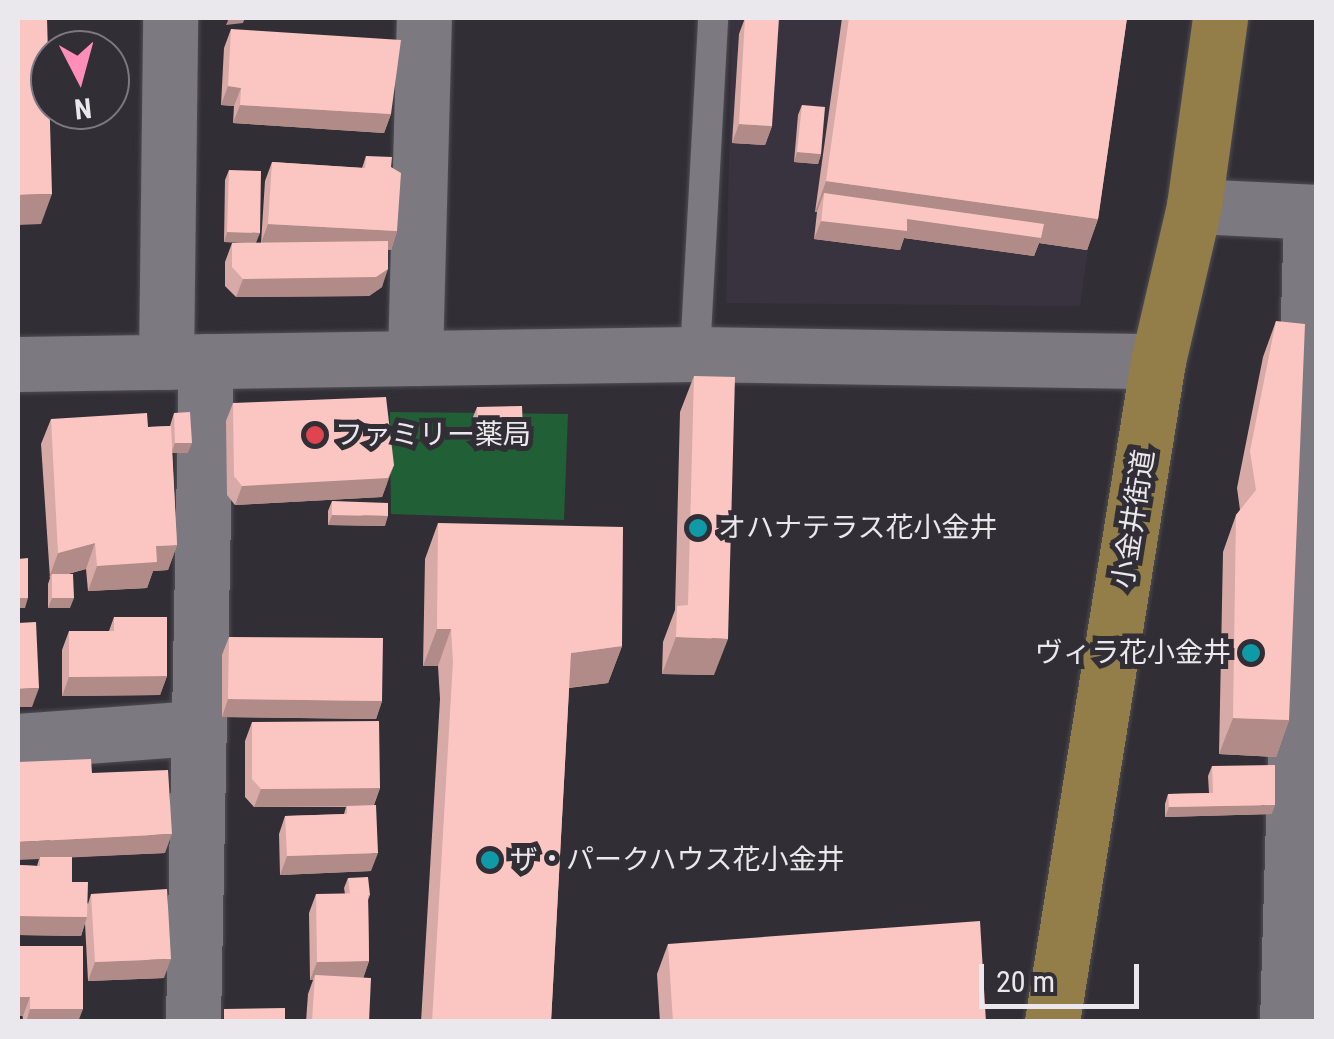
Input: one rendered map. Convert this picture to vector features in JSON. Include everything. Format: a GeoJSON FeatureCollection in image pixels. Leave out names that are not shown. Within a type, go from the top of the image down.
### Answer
{"type":"FeatureCollection","features":[{"type":"Feature","properties":{"kind":"main road","name":"小金井街道"},"geometry":{"type":"LineString","coordinates":[[1052,1022],[1158,361],[1194,206],[1220,18]]}},
{"type":"Feature","properties":{"kind":"street"},"geometry":{"type":"LineString","coordinates":[[170,18],[186,361],[194,728],[193,1022]]}},
{"type":"Feature","properties":{"kind":"street"},"geometry":{"type":"LineString","coordinates":[[415,358],[424,18]]}},
{"type":"Feature","properties":{"kind":"street"},"geometry":{"type":"LineString","coordinates":[[1194,206],[1314,212],[1304,838],[1287,1022]]}},
{"type":"Feature","properties":{"kind":"street"},"geometry":{"type":"LineString","coordinates":[[18,364],[695,354],[1158,361]]}},
{"type":"Feature","properties":{"kind":"street"},"geometry":{"type":"LineString","coordinates":[[18,741],[194,728]]}},
{"type":"Feature","properties":{"kind":"lane"},"geometry":{"type":"LineString","coordinates":[[695,354],[713,18]]}},
{"type":"Feature","properties":{"kind":"shaded area"},"geometry":{"type":"Polygon","coordinates":[[[732,18],[1121,18],[1080,306],[726,303],[732,18]]]}},
{"type":"Feature","properties":{"kind":"green space"},"geometry":{"type":"Polygon","coordinates":[[[390,412],[568,414],[564,520],[391,514],[390,412]]]}},
{"type":"Feature","properties":{"kind":"building"},"geometry":{"type":"Polygon","coordinates":[[[18,18],[47,18],[47,30],[30,30],[30,130],[50,130],[52,194],[18,195],[18,18]]]}},
{"type":"Feature","properties":{"kind":"building"},"geometry":{"type":"Polygon","coordinates":[[[745,18],[779,18],[772,126],[739,124],[745,18]]]}},
{"type":"Feature","properties":{"kind":"building"},"geometry":{"type":"Polygon","coordinates":[[[849,18],[1127,18],[1098,219],[826,181],[849,18]]]}},
{"type":"Feature","properties":{"kind":"building"},"geometry":{"type":"Polygon","coordinates":[[[231,29],[401,40],[391,114],[240,105],[241,88],[228,86],[231,29]]]}},
{"type":"Feature","properties":{"kind":"building"},"geometry":{"type":"Polygon","coordinates":[[[802,105],[825,107],[821,154],[797,152],[802,105]]]}},
{"type":"Feature","properties":{"kind":"building"},"geometry":{"type":"Polygon","coordinates":[[[366,156],[392,157],[391,167],[401,173],[397,231],[268,224],[272,162],[365,168],[366,156]]]}},
{"type":"Feature","properties":{"kind":"building"},"geometry":{"type":"Polygon","coordinates":[[[229,170],[261,171],[260,233],[227,232],[229,170]]]}},
{"type":"Feature","properties":{"kind":"building"},"geometry":{"type":"Polygon","coordinates":[[[824,193],[1044,224],[1041,238],[907,219],[907,231],[821,221],[824,193]]]}},
{"type":"Feature","properties":{"kind":"building"},"geometry":{"type":"Polygon","coordinates":[[[388,241],[388,269],[376,277],[243,279],[232,267],[232,243],[388,241]]]}},
{"type":"Feature","properties":{"kind":"building","name":"ヴィラ花小金井"},"geometry":{"type":"Polygon","coordinates":[[[1276,321],[1305,324],[1289,720],[1233,718],[1236,515],[1256,490],[1250,451],[1276,321]]]}},
{"type":"Feature","properties":{"kind":"building","name":"オハナテラス花小金井"},"geometry":{"type":"Polygon","coordinates":[[[694,376],[735,377],[728,639],[676,637],[677,606],[688,605],[694,376]]]}},
{"type":"Feature","properties":{"kind":"building"},"geometry":{"type":"Polygon","coordinates":[[[386,397],[394,465],[388,478],[242,486],[234,476],[233,403],[386,397]]]}},
{"type":"Feature","properties":{"kind":"building"},"geometry":{"type":"Polygon","coordinates":[[[522,406],[523,430],[478,431],[477,407],[522,406]]]}},
{"type":"Feature","properties":{"kind":"building"},"geometry":{"type":"Polygon","coordinates":[[[190,412],[192,443],[175,443],[174,413],[190,412]]]}},
{"type":"Feature","properties":{"kind":"building"},"geometry":{"type":"Polygon","coordinates":[[[147,413],[148,427],[171,426],[177,545],[156,546],[157,562],[97,566],[95,543],[58,553],[51,419],[147,413]]]}},
{"type":"Feature","properties":{"kind":"building"},"geometry":{"type":"Polygon","coordinates":[[[332,501],[388,503],[388,516],[332,515],[332,501]]]}},
{"type":"Feature","properties":{"kind":"building","name":"ザ・パークハウス花小金井"},"geometry":{"type":"Polygon","coordinates":[[[438,523],[623,527],[622,646],[571,653],[551,1022],[432,1022],[453,662],[451,629],[437,629],[438,523]]]}},
{"type":"Feature","properties":{"kind":"building"},"geometry":{"type":"Polygon","coordinates":[[[28,558],[28,598],[18,598],[18,559],[28,558]]]}},
{"type":"Feature","properties":{"kind":"building"},"geometry":{"type":"Polygon","coordinates":[[[52,574],[73,574],[74,598],[52,598],[52,574]]]}},
{"type":"Feature","properties":{"kind":"building"},"geometry":{"type":"Polygon","coordinates":[[[114,617],[167,617],[167,676],[69,677],[69,631],[114,631],[114,617]]]}},
{"type":"Feature","properties":{"kind":"building"},"geometry":{"type":"Polygon","coordinates":[[[36,622],[39,688],[18,689],[18,623],[36,622]]]}},
{"type":"Feature","properties":{"kind":"building"},"geometry":{"type":"Polygon","coordinates":[[[229,637],[383,638],[382,701],[228,699],[229,637]]]}},
{"type":"Feature","properties":{"kind":"building"},"geometry":{"type":"Polygon","coordinates":[[[379,721],[380,788],[261,789],[252,779],[252,722],[379,721]]]}},
{"type":"Feature","properties":{"kind":"building"},"geometry":{"type":"Polygon","coordinates":[[[91,759],[92,773],[168,770],[172,834],[18,842],[18,762],[91,759]]]}},
{"type":"Feature","properties":{"kind":"building"},"geometry":{"type":"Polygon","coordinates":[[[1275,765],[1275,805],[1169,807],[1168,794],[1213,793],[1212,766],[1275,765]]]}},
{"type":"Feature","properties":{"kind":"building"},"geometry":{"type":"Polygon","coordinates":[[[376,805],[378,853],[287,856],[285,816],[347,814],[347,806],[376,805]]]}},
{"type":"Feature","properties":{"kind":"building"},"geometry":{"type":"Polygon","coordinates":[[[40,857],[72,857],[72,882],[88,882],[87,917],[18,916],[18,865],[40,866],[40,857]]]}},
{"type":"Feature","properties":{"kind":"building"},"geometry":{"type":"Polygon","coordinates":[[[368,877],[370,895],[350,894],[348,878],[368,877]]]}},
{"type":"Feature","properties":{"kind":"building"},"geometry":{"type":"Polygon","coordinates":[[[167,889],[171,959],[95,962],[91,894],[167,889]]]}},
{"type":"Feature","properties":{"kind":"building"},"geometry":{"type":"Polygon","coordinates":[[[368,893],[369,961],[317,962],[316,894],[368,893]]]}},
{"type":"Feature","properties":{"kind":"building"},"geometry":{"type":"Polygon","coordinates":[[[980,921],[986,1022],[673,1022],[668,944],[980,921]]]}},
{"type":"Feature","properties":{"kind":"building"},"geometry":{"type":"Polygon","coordinates":[[[18,946],[83,946],[83,1009],[30,1009],[30,997],[18,997],[18,946]]]}},
{"type":"Feature","properties":{"kind":"building"},"geometry":{"type":"Polygon","coordinates":[[[315,975],[371,978],[369,1022],[312,1022],[315,975]]]}},
{"type":"Feature","properties":{"kind":"building"},"geometry":{"type":"Polygon","coordinates":[[[285,1008],[285,1022],[224,1022],[224,1009],[285,1008]]]}},
{"type":"Feature","properties":{"kind":"place","name":"ファミリー薬局"},"geometry":{"type":"Point","coordinates":[315,435]}},
{"type":"Feature","properties":{"kind":"place","name":"オハナテラス花小金井"},"geometry":{"type":"Point","coordinates":[698,528]}},
{"type":"Feature","properties":{"kind":"place","name":"ヴィラ花小金井"},"geometry":{"type":"Point","coordinates":[1251,653]}},
{"type":"Feature","properties":{"kind":"place","name":"ザ・パークハウス花小金井"},"geometry":{"type":"Point","coordinates":[490,860]}}]}
